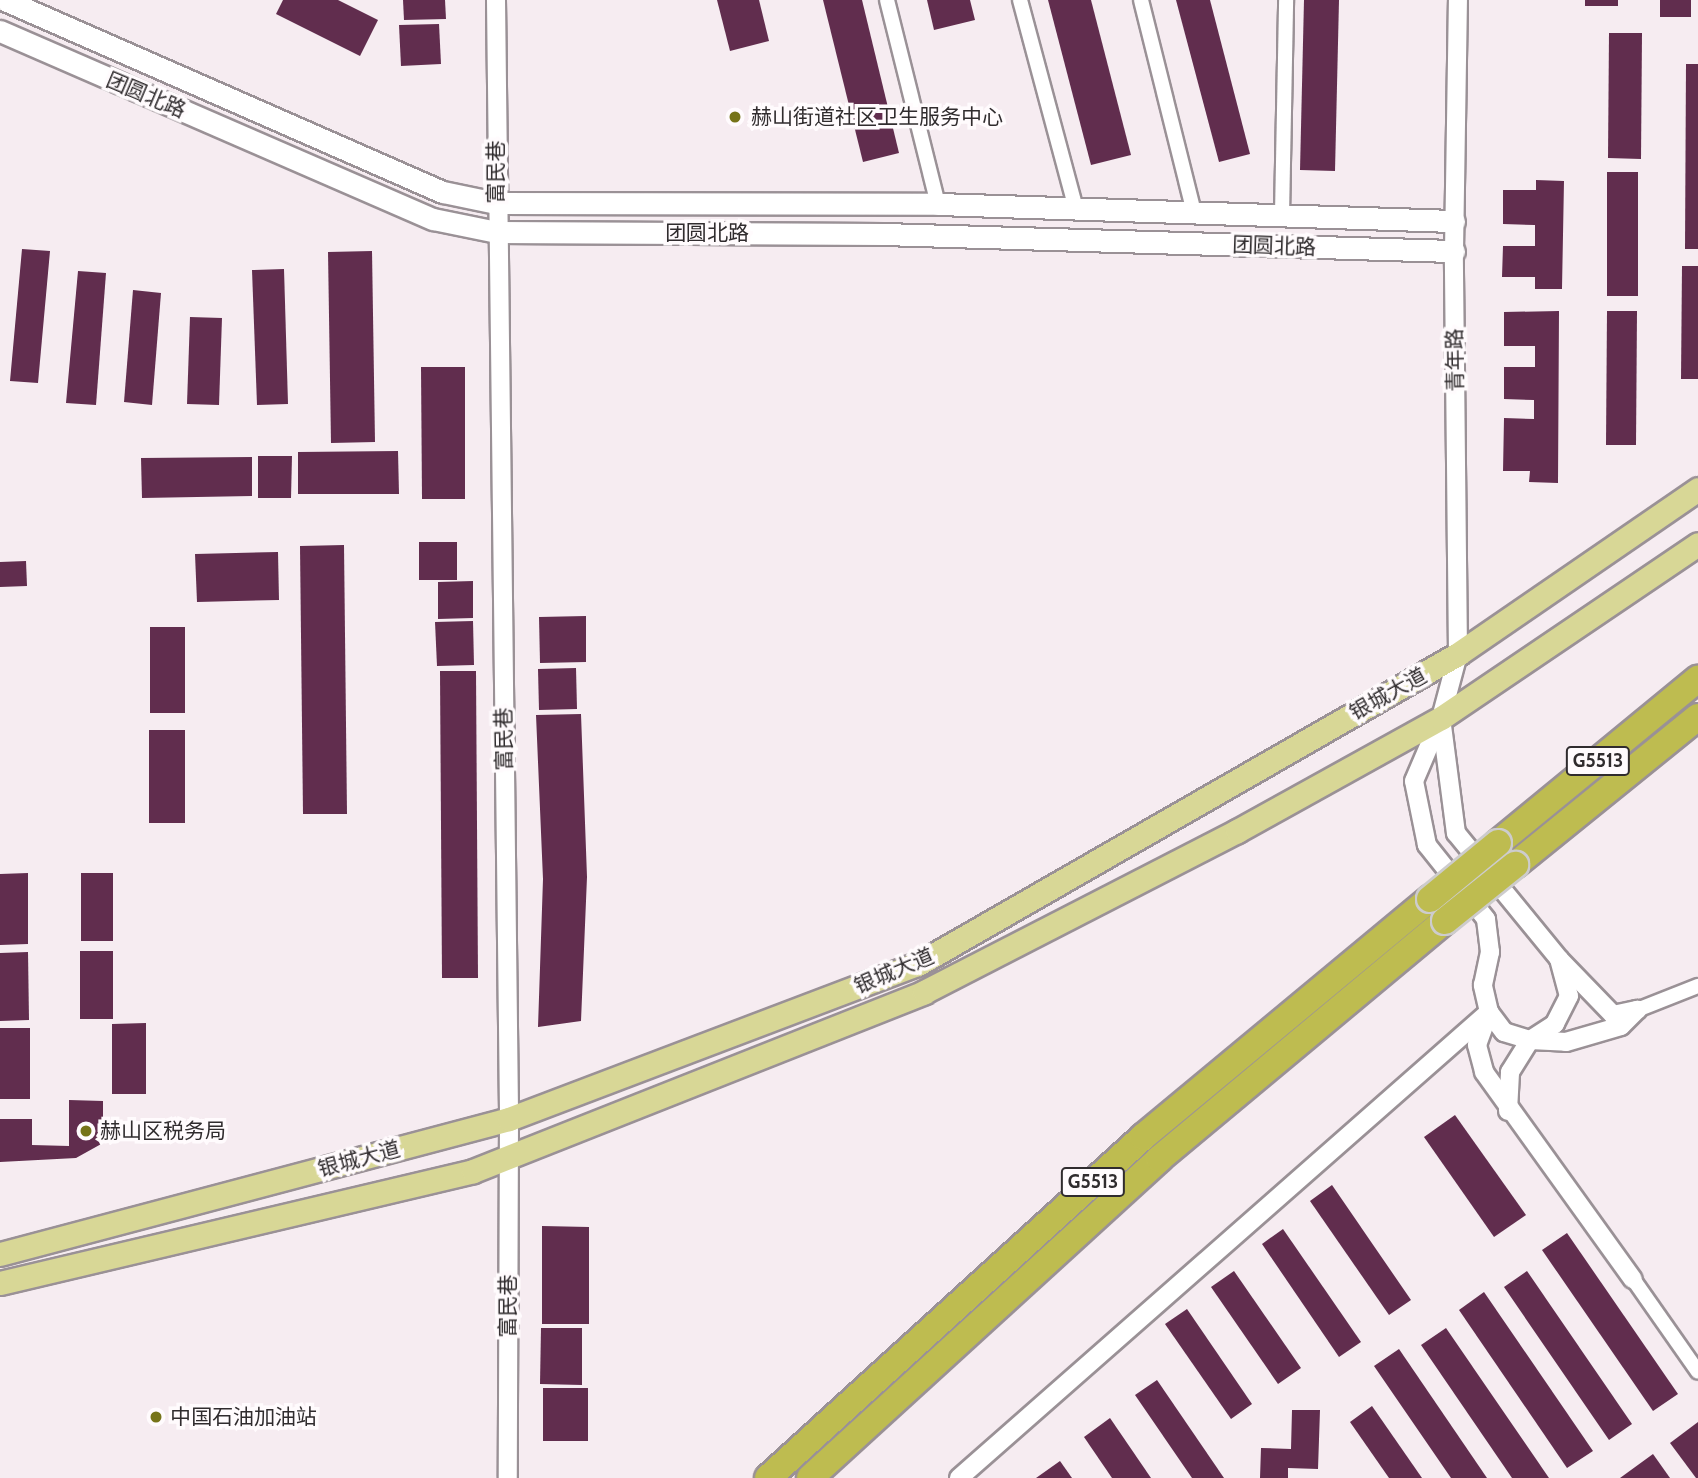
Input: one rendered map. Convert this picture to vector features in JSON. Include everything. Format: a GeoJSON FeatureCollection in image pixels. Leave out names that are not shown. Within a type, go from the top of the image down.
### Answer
{"type":"FeatureCollection","features":[{"type":"Feature","properties":{"kind":"highway","name":"G5513"},"geometry":{"type":"LineString","coordinates":[[768,1478],[1143,1137],[1698,679]]}},
{"type":"Feature","properties":{"kind":"highway","name":"G5513"},"geometry":{"type":"LineString","coordinates":[[810,1478],[1159,1159],[1698,717]]}},
{"type":"Feature","properties":{"kind":"main road","name":"团圆北路"},"geometry":{"type":"LineString","coordinates":[[5,0],[443,192],[496,203],[938,204],[1454,221]]}},
{"type":"Feature","properties":{"kind":"main road","name":"团圆北路"},"geometry":{"type":"LineString","coordinates":[[0,32],[433,219],[497,232],[883,234],[1454,251]]}},
{"type":"Feature","properties":{"kind":"main road","name":"银城大道"},"geometry":{"type":"LineString","coordinates":[[0,1254],[509,1119],[918,964],[1458,654],[1698,489]]}},
{"type":"Feature","properties":{"kind":"main road","name":"银城大道"},"geometry":{"type":"LineString","coordinates":[[0,1283],[473,1171],[924,992],[1237,831],[1440,718],[1698,544]]}},
{"type":"Feature","properties":{"kind":"street","name":"富民巷"},"geometry":{"type":"LineString","coordinates":[[496,0],[496,203],[509,1119],[508,1478]]}},
{"type":"Feature","properties":{"kind":"street"},"geometry":{"type":"LineString","coordinates":[[887,0],[938,204]]}},
{"type":"Feature","properties":{"kind":"street"},"geometry":{"type":"LineString","coordinates":[[1020,0],[1076,209]]}},
{"type":"Feature","properties":{"kind":"street"},"geometry":{"type":"LineString","coordinates":[[1141,0],[1194,212]]}},
{"type":"Feature","properties":{"kind":"street"},"geometry":{"type":"LineString","coordinates":[[1282,215],[1286,0]]}},
{"type":"Feature","properties":{"kind":"street","name":"青年路"},"geometry":{"type":"LineString","coordinates":[[1458,0],[1454,221],[1458,654],[1440,718],[1414,781],[1427,845],[1486,919],[1490,952],[1483,985],[1489,1012]]}},
{"type":"Feature","properties":{"kind":"street"},"geometry":{"type":"LineString","coordinates":[[1440,718],[1456,833],[1559,959],[1613,1015],[1637,1010],[1698,986]]}},
{"type":"Feature","properties":{"kind":"street"},"geometry":{"type":"LineString","coordinates":[[1508,1111],[1510,1072],[1531,1040],[1555,1024],[1569,996],[1559,959]]}},
{"type":"Feature","properties":{"kind":"street"},"geometry":{"type":"LineString","coordinates":[[1489,1012],[1504,1032],[1531,1040],[1566,1042],[1621,1026],[1637,1010]]}},
{"type":"Feature","properties":{"kind":"street"},"geometry":{"type":"LineString","coordinates":[[1489,1012],[1477,1045],[1484,1072],[1508,1111],[1633,1279],[1698,1372]]}},
{"type":"Feature","properties":{"kind":"street"},"geometry":{"type":"LineString","coordinates":[[959,1478],[1489,1012]]}},
{"type":"Feature","properties":{"kind":"building"},"geometry":{"type":"Polygon","coordinates":[[[283,0],[338,0],[378,20],[360,56],[276,14],[283,0]]]}},
{"type":"Feature","properties":{"kind":"building"},"geometry":{"type":"Polygon","coordinates":[[[403,0],[445,0],[446,19],[404,20],[403,0]]]}},
{"type":"Feature","properties":{"kind":"building"},"geometry":{"type":"Polygon","coordinates":[[[717,0],[759,0],[769,41],[730,51],[717,0]]]}},
{"type":"Feature","properties":{"kind":"building"},"geometry":{"type":"Polygon","coordinates":[[[823,0],[862,0],[899,153],[863,162],[823,0]]]}},
{"type":"Feature","properties":{"kind":"building"},"geometry":{"type":"Polygon","coordinates":[[[927,0],[970,0],[975,20],[934,30],[927,0]]]}},
{"type":"Feature","properties":{"kind":"building"},"geometry":{"type":"Polygon","coordinates":[[[1048,0],[1091,0],[1131,155],[1091,165],[1048,0]]]}},
{"type":"Feature","properties":{"kind":"building"},"geometry":{"type":"Polygon","coordinates":[[[1176,0],[1210,0],[1250,154],[1219,162],[1176,0]]]}},
{"type":"Feature","properties":{"kind":"building"},"geometry":{"type":"Polygon","coordinates":[[[1304,0],[1339,0],[1335,171],[1300,170],[1304,0]]]}},
{"type":"Feature","properties":{"kind":"building"},"geometry":{"type":"Polygon","coordinates":[[[1585,0],[1618,0],[1618,6],[1585,6],[1585,0]]]}},
{"type":"Feature","properties":{"kind":"building"},"geometry":{"type":"Polygon","coordinates":[[[1660,0],[1691,0],[1691,17],[1660,17],[1660,0]]]}},
{"type":"Feature","properties":{"kind":"building"},"geometry":{"type":"Polygon","coordinates":[[[439,24],[441,64],[401,66],[399,25],[439,24]]]}},
{"type":"Feature","properties":{"kind":"building"},"geometry":{"type":"Polygon","coordinates":[[[1609,33],[1642,33],[1641,159],[1608,158],[1609,33]]]}},
{"type":"Feature","properties":{"kind":"building"},"geometry":{"type":"Polygon","coordinates":[[[1686,64],[1698,64],[1698,249],[1685,249],[1686,64]]]}},
{"type":"Feature","properties":{"kind":"building"},"geometry":{"type":"Polygon","coordinates":[[[1607,172],[1638,172],[1638,296],[1607,296],[1607,172]]]}},
{"type":"Feature","properties":{"kind":"building"},"geometry":{"type":"Polygon","coordinates":[[[1536,180],[1564,181],[1562,289],[1535,289],[1535,277],[1502,277],[1503,246],[1535,246],[1535,225],[1503,224],[1503,190],[1536,190],[1536,180]]]}},
{"type":"Feature","properties":{"kind":"building"},"geometry":{"type":"Polygon","coordinates":[[[22,249],[50,251],[38,383],[10,381],[22,249]]]}},
{"type":"Feature","properties":{"kind":"building"},"geometry":{"type":"Polygon","coordinates":[[[372,251],[375,442],[331,443],[328,252],[372,251]]]}},
{"type":"Feature","properties":{"kind":"building"},"geometry":{"type":"Polygon","coordinates":[[[1682,266],[1698,266],[1698,379],[1681,379],[1682,266]]]}},
{"type":"Feature","properties":{"kind":"building"},"geometry":{"type":"Polygon","coordinates":[[[284,269],[288,404],[257,405],[252,270],[284,269]]]}},
{"type":"Feature","properties":{"kind":"building"},"geometry":{"type":"Polygon","coordinates":[[[78,271],[106,273],[96,405],[66,403],[78,271]]]}},
{"type":"Feature","properties":{"kind":"building"},"geometry":{"type":"Polygon","coordinates":[[[133,290],[161,293],[152,405],[124,402],[133,290]]]}},
{"type":"Feature","properties":{"kind":"building"},"geometry":{"type":"Polygon","coordinates":[[[1559,311],[1558,483],[1529,482],[1530,471],[1503,471],[1504,418],[1534,419],[1534,400],[1504,399],[1504,367],[1535,367],[1535,346],[1504,346],[1504,312],[1559,311]]]}},
{"type":"Feature","properties":{"kind":"building"},"geometry":{"type":"Polygon","coordinates":[[[1607,311],[1637,311],[1636,445],[1606,445],[1607,311]]]}},
{"type":"Feature","properties":{"kind":"building"},"geometry":{"type":"Polygon","coordinates":[[[190,317],[222,318],[219,405],[187,404],[190,317]]]}},
{"type":"Feature","properties":{"kind":"building"},"geometry":{"type":"Polygon","coordinates":[[[421,367],[465,367],[465,499],[422,499],[421,367]]]}},
{"type":"Feature","properties":{"kind":"building"},"geometry":{"type":"Polygon","coordinates":[[[398,451],[399,494],[298,494],[298,452],[398,451]]]}},
{"type":"Feature","properties":{"kind":"building"},"geometry":{"type":"Polygon","coordinates":[[[258,456],[292,456],[291,498],[258,498],[258,456]]]}},
{"type":"Feature","properties":{"kind":"building"},"geometry":{"type":"Polygon","coordinates":[[[252,457],[252,496],[142,498],[141,458],[252,457]]]}},
{"type":"Feature","properties":{"kind":"building"},"geometry":{"type":"Polygon","coordinates":[[[419,542],[457,542],[457,580],[419,580],[419,542]]]}},
{"type":"Feature","properties":{"kind":"building"},"geometry":{"type":"Polygon","coordinates":[[[344,545],[347,814],[303,814],[300,546],[344,545]]]}},
{"type":"Feature","properties":{"kind":"building"},"geometry":{"type":"Polygon","coordinates":[[[278,552],[279,600],[197,602],[195,554],[278,552]]]}},
{"type":"Feature","properties":{"kind":"building"},"geometry":{"type":"Polygon","coordinates":[[[26,561],[27,586],[0,587],[0,562],[26,561]]]}},
{"type":"Feature","properties":{"kind":"building"},"geometry":{"type":"Polygon","coordinates":[[[473,581],[473,618],[438,619],[438,582],[473,581]]]}},
{"type":"Feature","properties":{"kind":"building"},"geometry":{"type":"Polygon","coordinates":[[[586,616],[586,662],[540,663],[539,617],[586,616]]]}},
{"type":"Feature","properties":{"kind":"building"},"geometry":{"type":"Polygon","coordinates":[[[473,621],[474,665],[437,666],[435,622],[473,621]]]}},
{"type":"Feature","properties":{"kind":"building"},"geometry":{"type":"Polygon","coordinates":[[[150,627],[185,627],[185,713],[150,713],[150,627]]]}},
{"type":"Feature","properties":{"kind":"building"},"geometry":{"type":"Polygon","coordinates":[[[576,668],[577,709],[539,710],[538,669],[576,668]]]}},
{"type":"Feature","properties":{"kind":"building"},"geometry":{"type":"Polygon","coordinates":[[[440,671],[476,671],[478,978],[442,978],[440,671]]]}},
{"type":"Feature","properties":{"kind":"building"},"geometry":{"type":"Polygon","coordinates":[[[581,714],[587,877],[581,1021],[538,1027],[543,879],[536,715],[581,714]]]}},
{"type":"Feature","properties":{"kind":"building"},"geometry":{"type":"Polygon","coordinates":[[[149,730],[185,730],[185,823],[149,823],[149,730]]]}},
{"type":"Feature","properties":{"kind":"building"},"geometry":{"type":"Polygon","coordinates":[[[28,873],[28,944],[0,945],[0,874],[28,873]]]}},
{"type":"Feature","properties":{"kind":"building"},"geometry":{"type":"Polygon","coordinates":[[[81,873],[113,873],[113,941],[81,941],[81,873]]]}},
{"type":"Feature","properties":{"kind":"building"},"geometry":{"type":"Polygon","coordinates":[[[80,951],[113,951],[113,1019],[80,1019],[80,951]]]}},
{"type":"Feature","properties":{"kind":"building"},"geometry":{"type":"Polygon","coordinates":[[[28,952],[29,1020],[0,1021],[0,953],[28,952]]]}},
{"type":"Feature","properties":{"kind":"building"},"geometry":{"type":"Polygon","coordinates":[[[146,1023],[146,1094],[112,1094],[112,1024],[146,1023]]]}},
{"type":"Feature","properties":{"kind":"building"},"geometry":{"type":"Polygon","coordinates":[[[0,1028],[30,1028],[30,1099],[0,1099],[0,1028]]]}},
{"type":"Feature","properties":{"kind":"building","name":"赫山区税务局"},"geometry":{"type":"Polygon","coordinates":[[[69,1100],[103,1101],[103,1143],[76,1158],[0,1162],[0,1119],[32,1119],[32,1145],[69,1146],[69,1100]]]}},
{"type":"Feature","properties":{"kind":"building"},"geometry":{"type":"Polygon","coordinates":[[[1455,1115],[1526,1215],[1494,1237],[1424,1137],[1455,1115]]]}},
{"type":"Feature","properties":{"kind":"building"},"geometry":{"type":"Polygon","coordinates":[[[1332,1185],[1411,1300],[1389,1315],[1310,1201],[1332,1185]]]}},
{"type":"Feature","properties":{"kind":"building"},"geometry":{"type":"Polygon","coordinates":[[[542,1226],[589,1227],[589,1324],[542,1324],[542,1226]]]}},
{"type":"Feature","properties":{"kind":"building"},"geometry":{"type":"Polygon","coordinates":[[[1283,1229],[1361,1342],[1339,1357],[1262,1244],[1283,1229]]]}},
{"type":"Feature","properties":{"kind":"building"},"geometry":{"type":"Polygon","coordinates":[[[1567,1233],[1678,1394],[1653,1411],[1542,1250],[1567,1233]]]}},
{"type":"Feature","properties":{"kind":"building"},"geometry":{"type":"Polygon","coordinates":[[[1234,1271],[1301,1368],[1278,1384],[1211,1287],[1234,1271]]]}},
{"type":"Feature","properties":{"kind":"building"},"geometry":{"type":"Polygon","coordinates":[[[1527,1271],[1632,1424],[1609,1440],[1504,1287],[1527,1271]]]}},
{"type":"Feature","properties":{"kind":"building"},"geometry":{"type":"Polygon","coordinates":[[[1484,1292],[1593,1451],[1567,1468],[1459,1310],[1484,1292]]]}},
{"type":"Feature","properties":{"kind":"building"},"geometry":{"type":"Polygon","coordinates":[[[1187,1309],[1252,1404],[1231,1419],[1165,1324],[1187,1309]]]}},
{"type":"Feature","properties":{"kind":"building"},"geometry":{"type":"Polygon","coordinates":[[[541,1328],[582,1328],[582,1385],[540,1384],[541,1328]]]}},
{"type":"Feature","properties":{"kind":"building"},"geometry":{"type":"Polygon","coordinates":[[[1446,1328],[1549,1478],[1512,1478],[1421,1345],[1446,1328]]]}},
{"type":"Feature","properties":{"kind":"building"},"geometry":{"type":"Polygon","coordinates":[[[1399,1349],[1487,1478],[1451,1478],[1374,1366],[1399,1349]]]}},
{"type":"Feature","properties":{"kind":"building"},"geometry":{"type":"Polygon","coordinates":[[[1157,1380],[1224,1478],[1192,1478],[1135,1395],[1157,1380]]]}},
{"type":"Feature","properties":{"kind":"building"},"geometry":{"type":"Polygon","coordinates":[[[543,1388],[588,1388],[588,1441],[543,1441],[543,1388]]]}},
{"type":"Feature","properties":{"kind":"building"},"geometry":{"type":"Polygon","coordinates":[[[1372,1406],[1422,1478],[1389,1478],[1350,1422],[1372,1406]]]}},
{"type":"Feature","properties":{"kind":"building"},"geometry":{"type":"Polygon","coordinates":[[[1292,1410],[1320,1410],[1318,1469],[1288,1468],[1288,1478],[1260,1478],[1261,1448],[1291,1449],[1292,1410]]]}},
{"type":"Feature","properties":{"kind":"building"},"geometry":{"type":"Polygon","coordinates":[[[1110,1418],[1151,1478],[1112,1478],[1084,1437],[1110,1418]]]}},
{"type":"Feature","properties":{"kind":"building"},"geometry":{"type":"Polygon","coordinates":[[[1698,1422],[1698,1478],[1696,1478],[1670,1443],[1698,1422]]]}},
{"type":"Feature","properties":{"kind":"building"},"geometry":{"type":"Polygon","coordinates":[[[1653,1454],[1670,1478],[1620,1478],[1653,1454]]]}},
{"type":"Feature","properties":{"kind":"building"},"geometry":{"type":"Polygon","coordinates":[[[1060,1461],[1072,1478],[1036,1478],[1060,1461]]]}},
{"type":"Feature","properties":{"kind":"place","name":"赫山街道社区卫生服务中心"},"geometry":{"type":"Point","coordinates":[735,117]}},
{"type":"Feature","properties":{"kind":"place","name":"赫山区税务局"},"geometry":{"type":"Point","coordinates":[86,1131]}},
{"type":"Feature","properties":{"kind":"place","name":"中国石油加油站"},"geometry":{"type":"Point","coordinates":[156,1417]}}]}
